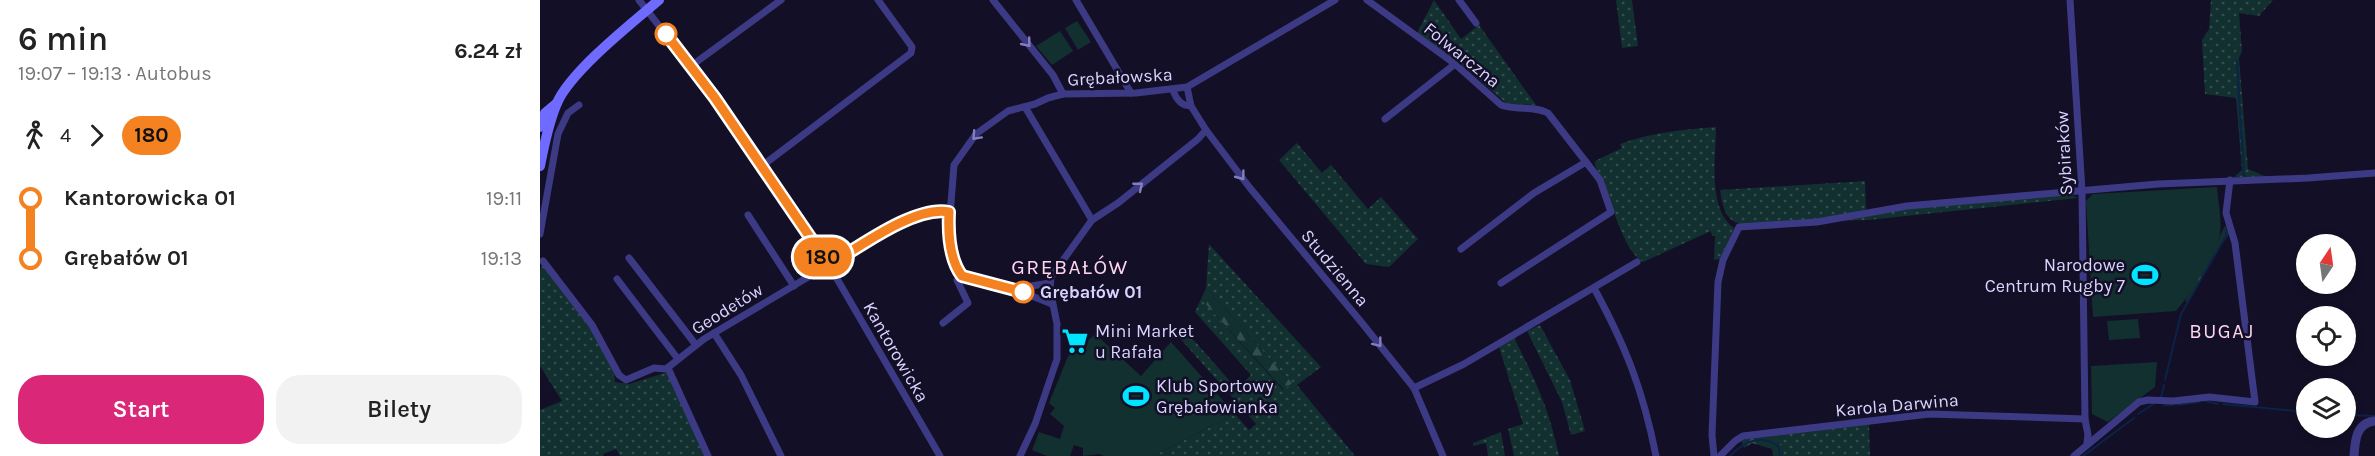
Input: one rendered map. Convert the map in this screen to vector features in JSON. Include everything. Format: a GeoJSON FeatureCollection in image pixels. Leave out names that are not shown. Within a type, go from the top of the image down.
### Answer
{"type":"FeatureCollection","features":[{"type":"Feature","properties":{"kind":"main road"},"geometry":{"type":"LineString","coordinates":[[540,127],[545,113],[557,104],[585,65],[659,0]]}},
{"type":"Feature","properties":{"kind":"main road"},"geometry":{"type":"LineString","coordinates":[[540,165],[557,104]]}},
{"type":"Feature","properties":{"kind":"street","name":"Kantorowicka"},"geometry":{"type":"LineString","coordinates":[[639,0],[691,66],[829,265],[940,456]]}},
{"type":"Feature","properties":{"kind":"street"},"geometry":{"type":"LineString","coordinates":[[691,66],[781,0]]}},
{"type":"Feature","properties":{"kind":"street"},"geometry":{"type":"LineString","coordinates":[[762,166],[911,53],[912,47],[878,0]]}},
{"type":"Feature","properties":{"kind":"street"},"geometry":{"type":"LineString","coordinates":[[993,0],[1053,75],[1063,94]]}},
{"type":"Feature","properties":{"kind":"street"},"geometry":{"type":"LineString","coordinates":[[1076,0],[1131,93]]}},
{"type":"Feature","properties":{"kind":"street","name":"Grębałowska"},"geometry":{"type":"LineString","coordinates":[[943,323],[968,303],[958,285],[957,280],[962,276],[956,268],[953,256],[949,212],[954,165],[976,134],[1008,111],[1063,94],[1131,93],[1187,87],[1335,0]]}},
{"type":"Feature","properties":{"kind":"street","name":"Folwarczna"},"geometry":{"type":"LineString","coordinates":[[1367,0],[1455,64],[1501,105],[1538,109],[1548,113],[1602,184],[1611,212],[1501,283]]}},
{"type":"Feature","properties":{"kind":"street"},"geometry":{"type":"LineString","coordinates":[[1459,0],[1476,23]]}},
{"type":"Feature","properties":{"kind":"street","name":"Sybiraków"},"geometry":{"type":"LineString","coordinates":[[2070,0],[2082,191],[2082,304],[2087,443]]}},
{"type":"Feature","properties":{"kind":"street"},"geometry":{"type":"LineString","coordinates":[[1385,119],[1455,64]]}},
{"type":"Feature","properties":{"kind":"street","name":"Studzienna"},"geometry":{"type":"LineString","coordinates":[[1187,87],[1191,106],[1206,130],[1250,188],[1414,388],[1443,456]]}},
{"type":"Feature","properties":{"kind":"street","name":"Studzienna"},"geometry":{"type":"LineString","coordinates":[[1173,90],[1179,101],[1185,106],[1191,106]]}},
{"type":"Feature","properties":{"kind":"street"},"geometry":{"type":"LineString","coordinates":[[540,234],[558,134],[568,113],[579,105]]}},
{"type":"Feature","properties":{"kind":"street"},"geometry":{"type":"LineString","coordinates":[[1025,107],[1092,220]]}},
{"type":"Feature","properties":{"kind":"street"},"geometry":{"type":"LineString","coordinates":[[1020,456],[1035,424],[1057,359],[1057,324],[1050,283],[1053,274],[1092,220],[1118,203],[1198,139],[1206,130]]}},
{"type":"Feature","properties":{"kind":"street"},"geometry":{"type":"LineString","coordinates":[[1461,249],[1534,193],[1586,162]]}},
{"type":"Feature","properties":{"kind":"street"},"geometry":{"type":"LineString","coordinates":[[1714,456],[1712,435],[1718,282],[1723,260],[1739,227],[1817,222],[1907,206],[2082,191],[2230,180],[2375,173]]}},
{"type":"Feature","properties":{"kind":"street"},"geometry":{"type":"LineString","coordinates":[[2074,456],[2132,406],[2148,400],[2174,401],[2210,397],[2255,402],[2235,243],[2226,213],[2230,180]]}},
{"type":"Feature","properties":{"kind":"street","name":"Geodetów"},"geometry":{"type":"LineString","coordinates":[[543,261],[591,326],[619,375],[626,380],[654,368],[668,368],[714,333],[894,226],[938,210],[949,212]]}},
{"type":"Feature","properties":{"kind":"street"},"geometry":{"type":"LineString","coordinates":[[748,215],[794,286]]}},
{"type":"Feature","properties":{"kind":"street"},"geometry":{"type":"LineString","coordinates":[[629,258],[696,345]]}},
{"type":"Feature","properties":{"kind":"street"},"geometry":{"type":"LineString","coordinates":[[1414,388],[1464,364],[1637,261]]}},
{"type":"Feature","properties":{"kind":"street"},"geometry":{"type":"LineString","coordinates":[[962,276],[1021,291],[1043,302],[1053,304]]}},
{"type":"Feature","properties":{"kind":"street"},"geometry":{"type":"LineString","coordinates":[[617,279],[678,359]]}},
{"type":"Feature","properties":{"kind":"street"},"geometry":{"type":"LineString","coordinates":[[1021,291],[1025,287],[1050,283]]}},
{"type":"Feature","properties":{"kind":"street"},"geometry":{"type":"LineString","coordinates":[[1594,288],[1632,364],[1656,456]]}},
{"type":"Feature","properties":{"kind":"street"},"geometry":{"type":"LineString","coordinates":[[714,333],[741,375],[781,456]]}},
{"type":"Feature","properties":{"kind":"street"},"geometry":{"type":"LineString","coordinates":[[668,368],[708,456]]}},
{"type":"Feature","properties":{"kind":"street","name":"Karola Darwina"},"geometry":{"type":"LineString","coordinates":[[1720,456],[1743,436],[1929,414],[2085,419]]}},
{"type":"Feature","properties":{"kind":"street"},"geometry":{"type":"LineString","coordinates":[[2354,456],[2356,438],[2360,429],[2366,423],[2375,421]]}},
{"type":"Feature","properties":{"kind":"green space"},"geometry":{"type":"Polygon","coordinates":[[[1434,0],[1461,39],[1479,25],[1536,105],[1507,104],[1456,60],[1417,33],[1434,0]]]}},
{"type":"Feature","properties":{"kind":"green space"},"geometry":{"type":"Polygon","coordinates":[[[1616,0],[1632,0],[1638,46],[1622,48],[1616,0]]]}},
{"type":"Feature","properties":{"kind":"green space"},"geometry":{"type":"Polygon","coordinates":[[[2211,0],[2273,0],[2259,16],[2239,13],[2242,51],[2239,58],[2248,169],[2267,177],[2234,177],[2242,170],[2236,98],[2205,94],[2202,40],[2209,29],[2211,0]]]}},
{"type":"Feature","properties":{"kind":"green space"},"geometry":{"type":"Polygon","coordinates":[[[1077,21],[1091,42],[1078,50],[1065,28],[1077,21]]]}},
{"type":"Feature","properties":{"kind":"green space"},"geometry":{"type":"Polygon","coordinates":[[[1060,31],[1073,51],[1052,65],[1036,46],[1060,31]]]}},
{"type":"Feature","properties":{"kind":"green space"},"geometry":{"type":"Polygon","coordinates":[[[1716,127],[1716,196],[1725,219],[1734,228],[1722,256],[1714,260],[1715,236],[1712,236],[1711,231],[1643,262],[1636,257],[1624,238],[1595,161],[1622,148],[1620,144],[1632,140],[1667,132],[1716,127]]]}},
{"type":"Feature","properties":{"kind":"green space"},"geometry":{"type":"Polygon","coordinates":[[[1297,143],[1322,173],[1331,165],[1368,209],[1381,197],[1418,239],[1389,267],[1366,264],[1279,160],[1297,143]]]}},
{"type":"Feature","properties":{"kind":"green space"},"geometry":{"type":"Polygon","coordinates":[[[1865,181],[1866,211],[1807,221],[1745,225],[1733,221],[1726,213],[1720,190],[1865,181]]]}},
{"type":"Feature","properties":{"kind":"green space","name":"Narodowe Centrum Rugby 7"},"geometry":{"type":"Polygon","coordinates":[[[2217,187],[2221,222],[2218,242],[2202,274],[2176,311],[2093,317],[2086,201],[2093,194],[2217,187]]]}},
{"type":"Feature","properties":{"kind":"green space"},"geometry":{"type":"Polygon","coordinates":[[[2069,194],[2078,198],[1868,220],[1828,221],[1885,211],[2069,194]]]}},
{"type":"Feature","properties":{"kind":"green space"},"geometry":{"type":"Polygon","coordinates":[[[2226,226],[2230,233],[2212,258],[2188,303],[2185,301],[2226,226]]]}},
{"type":"Feature","properties":{"kind":"green space"},"geometry":{"type":"Polygon","coordinates":[[[1209,244],[1321,367],[1297,385],[1355,456],[1153,456],[1235,414],[1249,430],[1256,424],[1177,335],[1183,328],[1237,389],[1251,375],[1195,312],[1201,299],[1283,390],[1292,383],[1206,288],[1209,244]]]}},
{"type":"Feature","properties":{"kind":"green space"},"geometry":{"type":"Polygon","coordinates":[[[542,264],[598,339],[613,370],[615,382],[629,384],[668,372],[706,456],[620,456],[616,449],[603,454],[604,456],[540,456],[540,410],[562,401],[540,366],[540,272],[542,264]]]}},
{"type":"Feature","properties":{"kind":"green space"},"geometry":{"type":"Polygon","coordinates":[[[1206,288],[1292,383],[1284,390],[1201,299],[1206,288]]]}},
{"type":"Feature","properties":{"kind":"green space"},"geometry":{"type":"Polygon","coordinates":[[[2138,319],[2140,338],[2109,340],[2107,321],[2138,319]]]}},
{"type":"Feature","properties":{"kind":"green space"},"geometry":{"type":"Polygon","coordinates":[[[1540,325],[1570,380],[1585,431],[1571,435],[1562,402],[1527,331],[1540,325]]]}},
{"type":"Feature","properties":{"kind":"green space","name":"Klub Sportowy Grębałowianka"},"geometry":{"type":"Polygon","coordinates":[[[1095,334],[1141,376],[1171,342],[1235,414],[1153,456],[1104,456],[1099,454],[1083,456],[1083,448],[1074,445],[1070,456],[1047,456],[1032,450],[1039,432],[1060,439],[1064,426],[1050,414],[1055,408],[1049,403],[1071,349],[1077,351],[1095,334]]]}},
{"type":"Feature","properties":{"kind":"green space"},"geometry":{"type":"Polygon","coordinates":[[[1514,338],[1541,396],[1559,456],[1514,456],[1508,429],[1523,424],[1499,347],[1514,338]]]}},
{"type":"Feature","properties":{"kind":"green space"},"geometry":{"type":"Polygon","coordinates":[[[2157,362],[2155,387],[2108,422],[2092,414],[2091,366],[2157,362]]]}},
{"type":"Feature","properties":{"kind":"green space"},"geometry":{"type":"Polygon","coordinates":[[[1869,423],[1870,456],[1783,456],[1780,433],[1869,423]]]}},
{"type":"Feature","properties":{"kind":"green space"},"geometry":{"type":"Polygon","coordinates":[[[1501,432],[1505,456],[1488,456],[1486,443],[1473,446],[1473,443],[1501,432]]]}},
{"type":"Feature","properties":{"kind":"green space"},"geometry":{"type":"Polygon","coordinates":[[[1780,433],[1783,456],[1773,456],[1772,449],[1752,443],[1744,448],[1741,440],[1780,433]]]}},
{"type":"Feature","properties":{"kind":"waterway"},"geometry":{"type":"LineString","coordinates":[[2237,62],[2244,176]]}},
{"type":"Feature","properties":{"kind":"waterway"},"geometry":{"type":"LineString","coordinates":[[2165,380],[2181,314],[2226,236],[2227,229]]}},
{"type":"Feature","properties":{"kind":"waterway"},"geometry":{"type":"LineString","coordinates":[[2161,397],[2164,385]]}},
{"type":"Feature","properties":{"kind":"waterway"},"geometry":{"type":"LineString","coordinates":[[2205,401],[2218,404]]}},
{"type":"Feature","properties":{"kind":"waterway"},"geometry":{"type":"LineString","coordinates":[[2178,405],[2199,402]]}},
{"type":"Feature","properties":{"kind":"waterway"},"geometry":{"type":"LineString","coordinates":[[2138,414],[2155,403]]}},
{"type":"Feature","properties":{"kind":"waterway"},"geometry":{"type":"LineString","coordinates":[[2223,404],[2296,411]]}},
{"type":"Feature","properties":{"kind":"waterway"},"geometry":{"type":"LineString","coordinates":[[2164,405],[2173,405]]}},
{"type":"Feature","properties":{"kind":"waterway"},"geometry":{"type":"LineString","coordinates":[[2356,415],[2375,416]]}},
{"type":"Feature","properties":{"kind":"waterway"},"geometry":{"type":"LineString","coordinates":[[2083,456],[2134,418]]}},
{"type":"Feature","properties":{"kind":"waterway"},"geometry":{"type":"LineString","coordinates":[[1730,456],[1747,443],[1759,440],[1779,447],[1780,456]]}},
{"type":"Feature","properties":{"kind":"bus line","name":"180"},"geometry":{"type":"LineString","coordinates":[[666,34],[715,98],[829,265],[894,226],[938,210],[949,212],[953,256],[956,268],[962,276],[1023,292]]}},
{"type":"Feature","properties":{"kind":"place","name":"Narodowe Centrum Rugby 7"},"geometry":{"type":"Point","coordinates":[2145,275]}},
{"type":"Feature","properties":{"kind":"place","name":"Grębałów 01"},"geometry":{"type":"Point","coordinates":[1023,292]}},
{"type":"Feature","properties":{"kind":"place","name":"Mini Market u Rafała"},"geometry":{"type":"Point","coordinates":[1075,341]}},
{"type":"Feature","properties":{"kind":"place","name":"Klub Sportowy Grębałowianka"},"geometry":{"type":"Point","coordinates":[1136,396]}},
{"type":"Feature","properties":{"kind":"district","name":"GRĘBAŁÓW"},"geometry":{"type":"Point","coordinates":[1070,267]}},
{"type":"Feature","properties":{"kind":"district","name":"BUGAJ"},"geometry":{"type":"Point","coordinates":[2222,331]}}]}
